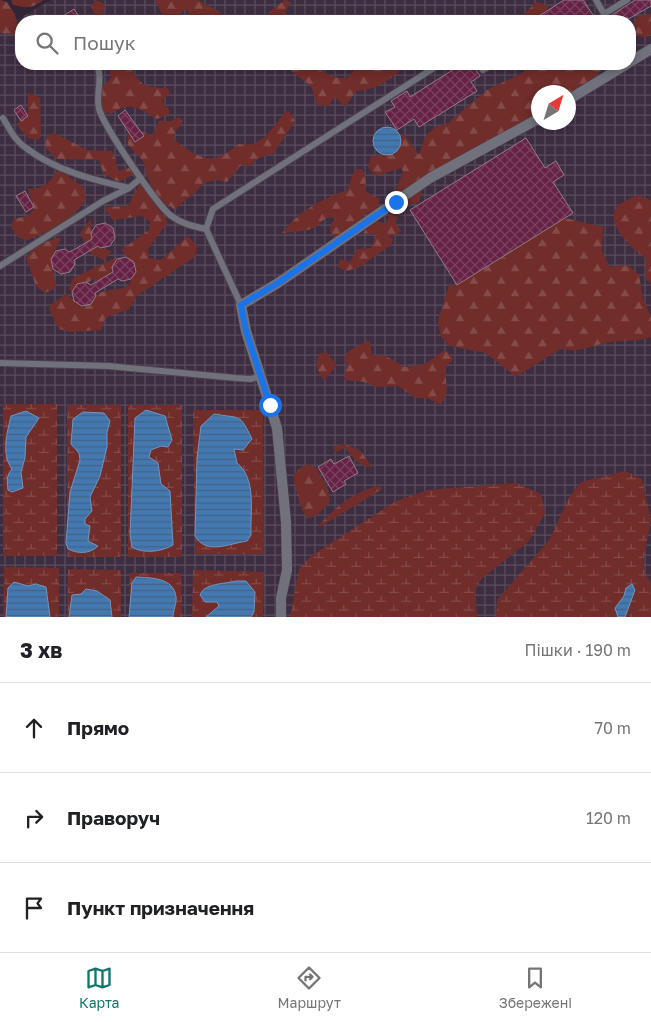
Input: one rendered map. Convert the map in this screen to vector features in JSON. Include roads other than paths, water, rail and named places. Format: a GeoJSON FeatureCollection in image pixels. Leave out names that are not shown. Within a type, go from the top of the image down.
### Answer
{"type":"FeatureCollection","features":[{"type":"Feature","properties":{"kind":"street"},"geometry":{"type":"LineString","coordinates":[[636,59],[651,49]]}},
{"type":"Feature","properties":{"kind":"street"},"geometry":{"type":"LineString","coordinates":[[576,95],[617,70]]}},
{"type":"Feature","properties":{"kind":"street"},"geometry":{"type":"LineString","coordinates":[[281,617],[281,598],[287,570],[286,522],[277,428],[246,331],[241,305],[278,283],[430,178],[531,123]]}},
{"type":"Feature","properties":{"kind":"lane"},"geometry":{"type":"LineString","coordinates":[[596,0],[604,14],[627,0]]}},
{"type":"Feature","properties":{"kind":"lane"},"geometry":{"type":"LineString","coordinates":[[99,70],[98,108],[141,178],[160,205],[170,215],[186,226],[206,229]]}},
{"type":"Feature","properties":{"kind":"lane"},"geometry":{"type":"LineString","coordinates":[[241,305],[206,229],[213,209],[431,70]]}},
{"type":"Feature","properties":{"kind":"lane"},"geometry":{"type":"LineString","coordinates":[[3,118],[15,137],[25,148],[45,160],[74,174],[129,188]]}},
{"type":"Feature","properties":{"kind":"lane"},"geometry":{"type":"LineString","coordinates":[[0,266],[103,201],[129,188],[141,178]]}},
{"type":"Feature","properties":{"kind":"lane"},"geometry":{"type":"LineString","coordinates":[[0,363],[108,366],[251,379],[260,376]]}},
{"type":"Feature","properties":{"kind":"water"},"geometry":{"type":"Polygon","coordinates":[[[387,127],[397,131],[401,141],[397,151],[387,155],[377,151],[373,141],[377,131],[387,127]]]}},
{"type":"Feature","properties":{"kind":"water"},"geometry":{"type":"Polygon","coordinates":[[[146,410],[165,416],[172,440],[168,447],[161,446],[151,450],[149,457],[158,463],[161,484],[170,491],[173,545],[152,551],[141,551],[132,547],[130,535],[135,418],[146,410]]]}},
{"type":"Feature","properties":{"kind":"water"},"geometry":{"type":"Polygon","coordinates":[[[26,411],[39,418],[26,437],[25,458],[21,472],[23,488],[12,492],[8,490],[7,484],[8,476],[12,469],[7,457],[7,436],[11,416],[26,411]]]}},
{"type":"Feature","properties":{"kind":"water"},"geometry":{"type":"Polygon","coordinates":[[[83,412],[104,413],[110,421],[107,432],[107,447],[100,476],[90,497],[92,511],[85,519],[85,524],[90,526],[88,541],[98,546],[88,552],[76,552],[68,549],[66,543],[70,492],[80,460],[79,453],[71,444],[73,419],[83,412]]]}},
{"type":"Feature","properties":{"kind":"water"},"geometry":{"type":"Polygon","coordinates":[[[214,414],[238,418],[244,424],[252,439],[243,450],[234,449],[237,463],[243,470],[250,487],[251,535],[247,541],[218,547],[205,545],[195,536],[197,458],[201,426],[214,414]]]}},
{"type":"Feature","properties":{"kind":"water"},"geometry":{"type":"Polygon","coordinates":[[[136,577],[160,580],[171,586],[176,599],[173,617],[129,617],[132,583],[136,577]]]}},
{"type":"Feature","properties":{"kind":"water"},"geometry":{"type":"Polygon","coordinates":[[[246,581],[255,592],[254,612],[251,617],[206,617],[219,606],[217,602],[205,602],[200,595],[202,591],[210,586],[246,581]]]}},
{"type":"Feature","properties":{"kind":"water"},"geometry":{"type":"Polygon","coordinates":[[[14,582],[28,586],[36,584],[46,587],[50,617],[6,617],[8,588],[14,582]]]}},
{"type":"Feature","properties":{"kind":"water"},"geometry":{"type":"Polygon","coordinates":[[[632,584],[635,590],[625,617],[618,617],[615,608],[624,596],[626,588],[632,584]]]}},
{"type":"Feature","properties":{"kind":"water"},"geometry":{"type":"Polygon","coordinates":[[[86,589],[97,591],[110,600],[112,617],[69,617],[72,595],[81,594],[86,589]]]}}]}
